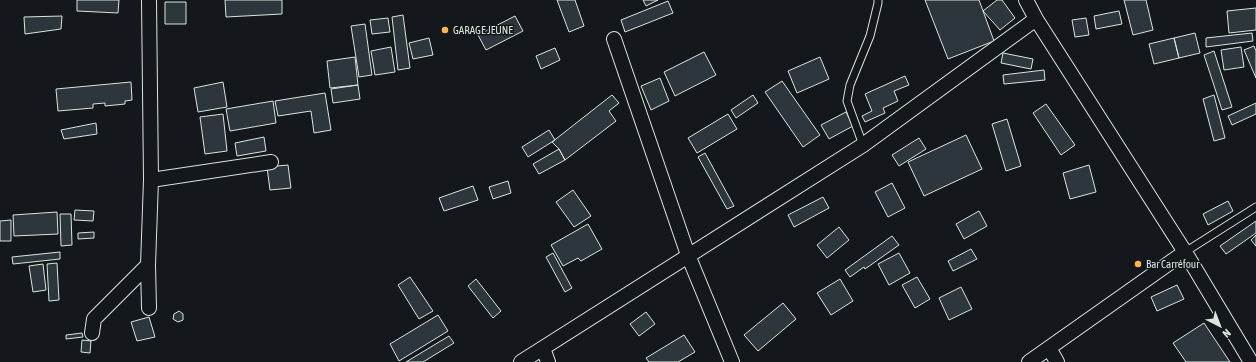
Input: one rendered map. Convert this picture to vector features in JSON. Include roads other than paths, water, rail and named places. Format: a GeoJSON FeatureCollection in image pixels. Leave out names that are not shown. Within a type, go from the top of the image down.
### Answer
{"type":"FeatureCollection","features":[{"type":"Feature","properties":{"kind":"street"},"geometry":{"type":"LineString","coordinates":[[149,0],[151,180],[148,265],[150,308]]}},
{"type":"Feature","properties":{"kind":"street"},"geometry":{"type":"LineString","coordinates":[[1026,0],[1036,19],[1185,252],[1251,362]]}},
{"type":"Feature","properties":{"kind":"street"},"geometry":{"type":"LineString","coordinates":[[521,362],[863,145],[1036,19]]}},
{"type":"Feature","properties":{"kind":"street"},"geometry":{"type":"LineString","coordinates":[[614,39],[688,255],[732,362]]}},
{"type":"Feature","properties":{"kind":"street"},"geometry":{"type":"LineString","coordinates":[[151,180],[271,162]]}},
{"type":"Feature","properties":{"kind":"street"},"geometry":{"type":"LineString","coordinates":[[1029,362],[1185,252]]}},
{"type":"Feature","properties":{"kind":"street"},"geometry":{"type":"LineString","coordinates":[[92,333],[94,319],[148,265]]}},
{"type":"Feature","properties":{"kind":"street"},"geometry":{"type":"LineString","coordinates":[[543,348],[548,362]]}},
{"type":"Feature","properties":{"kind":"street"},"geometry":{"type":"LineString","coordinates":[[1049,348],[1057,362]]}},
{"type":"Feature","properties":{"kind":"lane"},"geometry":{"type":"LineString","coordinates":[[863,145],[847,101],[850,85],[870,36],[878,0]]}},
{"type":"Feature","properties":{"kind":"lane"},"geometry":{"type":"LineString","coordinates":[[1185,252],[1256,207]]}},
{"type":"Feature","properties":{"kind":"place","name":"GARAGE JEUNE"},"geometry":{"type":"Point","coordinates":[445,30]}},
{"type":"Feature","properties":{"kind":"place","name":"Bar Carréfour"},"geometry":{"type":"Point","coordinates":[1138,264]}}]}
